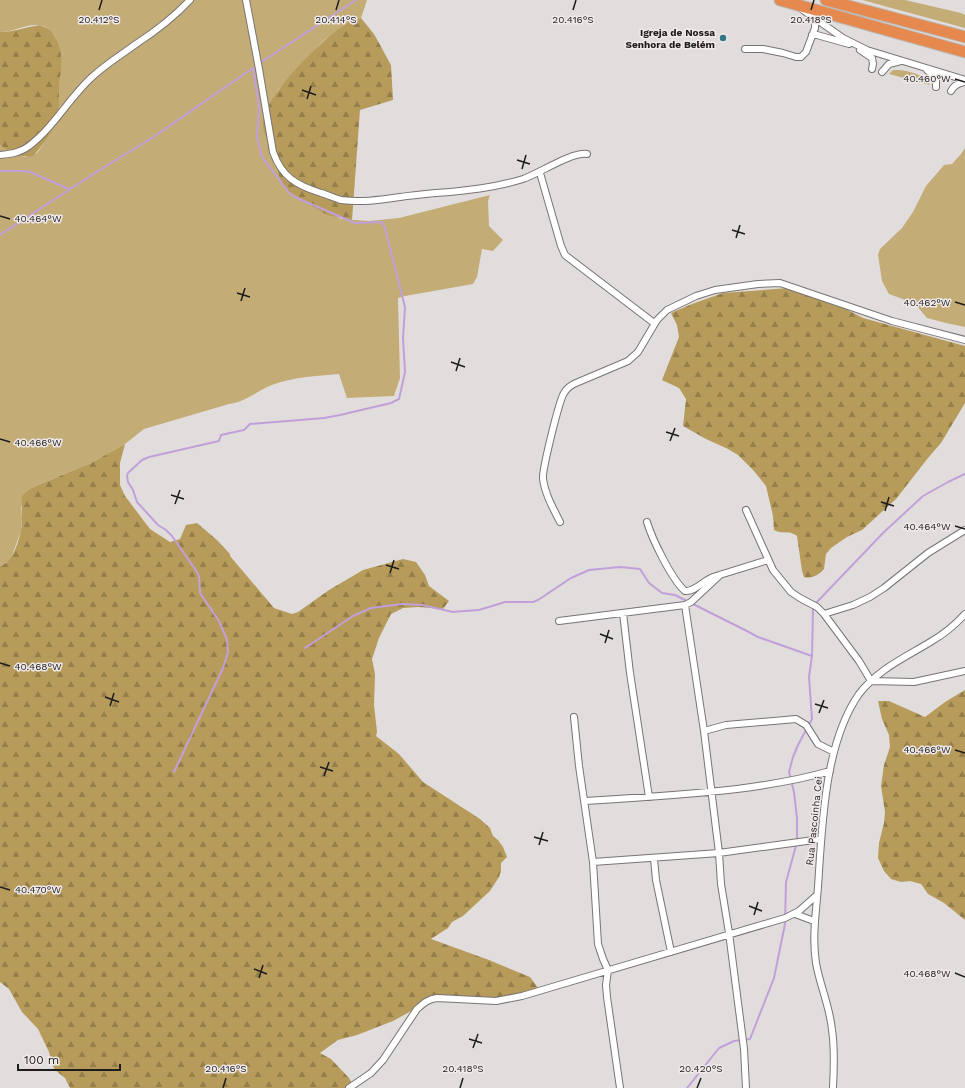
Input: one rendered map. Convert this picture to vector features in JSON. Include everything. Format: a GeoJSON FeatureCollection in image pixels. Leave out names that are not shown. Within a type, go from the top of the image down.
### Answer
{"type":"FeatureCollection","features":[{"type":"Feature","properties":{"kind":"highway"},"geometry":{"type":"LineString","coordinates":[[780,0],[965,52]]}},
{"type":"Feature","properties":{"kind":"highway"},"geometry":{"type":"LineString","coordinates":[[826,0],[965,37]]}},
{"type":"Feature","properties":{"kind":"street"},"geometry":{"type":"LineString","coordinates":[[0,155],[10,154],[28,147],[42,134],[73,96],[92,76],[105,65],[162,26],[190,0]]}},
{"type":"Feature","properties":{"kind":"street"},"geometry":{"type":"LineString","coordinates":[[246,0],[260,69],[273,152],[281,169],[288,178],[302,187],[342,200],[364,201],[463,191],[508,183],[540,172],[576,155],[587,154]]}},
{"type":"Feature","properties":{"kind":"street"},"geometry":{"type":"LineString","coordinates":[[795,4],[843,38],[867,50]]}},
{"type":"Feature","properties":{"kind":"street"},"geometry":{"type":"LineString","coordinates":[[745,49],[773,51],[799,57],[803,56],[806,52],[815,25],[813,17]]}},
{"type":"Feature","properties":{"kind":"street"},"geometry":{"type":"LineString","coordinates":[[812,35],[817,35],[851,45],[965,81]]}},
{"type":"Feature","properties":{"kind":"street"},"geometry":{"type":"LineString","coordinates":[[851,45],[872,58],[872,69]]}},
{"type":"Feature","properties":{"kind":"street"},"geometry":{"type":"LineString","coordinates":[[882,72],[889,64],[902,61]]}},
{"type":"Feature","properties":{"kind":"street"},"geometry":{"type":"LineString","coordinates":[[922,67],[936,78],[936,86]]}},
{"type":"Feature","properties":{"kind":"street"},"geometry":{"type":"LineString","coordinates":[[951,91],[960,82],[965,81]]}},
{"type":"Feature","properties":{"kind":"street"},"geometry":{"type":"LineString","coordinates":[[540,172],[561,246],[565,255],[654,324]]}},
{"type":"Feature","properties":{"kind":"street"},"geometry":{"type":"LineString","coordinates":[[560,522],[546,492],[542,477],[556,417],[564,392],[569,386],[634,356],[661,315],[667,310],[696,296],[715,290],[758,284],[780,283],[892,321],[965,340]]}},
{"type":"Feature","properties":{"kind":"street"},"geometry":{"type":"LineString","coordinates":[[746,510],[773,570],[791,592],[817,607],[824,614],[859,661],[871,681],[914,682],[965,672]]}},
{"type":"Feature","properties":{"kind":"street"},"geometry":{"type":"LineString","coordinates":[[647,522],[660,554],[680,586],[685,591],[691,591],[706,579],[722,573],[768,560]]}},
{"type":"Feature","properties":{"kind":"street"},"geometry":{"type":"LineString","coordinates":[[824,614],[853,605],[870,597],[884,588],[928,553],[965,530]]}},
{"type":"Feature","properties":{"kind":"street"},"geometry":{"type":"LineString","coordinates":[[559,621],[685,605],[691,602],[722,573]]}},
{"type":"Feature","properties":{"kind":"street"},"geometry":{"type":"LineString","coordinates":[[685,605],[704,731],[721,884],[744,1049],[746,1088]]}},
{"type":"Feature","properties":{"kind":"street"},"geometry":{"type":"LineString","coordinates":[[623,613],[630,673],[649,797]]}},
{"type":"Feature","properties":{"kind":"street","name":"Rua Pascoinha Cei"},"geometry":{"type":"LineString","coordinates":[[833,1088],[834,1067],[832,1030],[816,963],[814,921],[821,839],[834,752],[843,722],[860,694],[871,681],[885,668],[933,641],[965,614]]}},
{"type":"Feature","properties":{"kind":"street"},"geometry":{"type":"LineString","coordinates":[[574,717],[579,766],[593,862],[598,944],[602,959],[608,970],[606,985],[607,997],[620,1088]]}},
{"type":"Feature","properties":{"kind":"street"},"geometry":{"type":"LineString","coordinates":[[704,731],[726,725],[796,719],[806,725],[818,744],[834,752]]}},
{"type":"Feature","properties":{"kind":"street"},"geometry":{"type":"LineString","coordinates":[[585,801],[711,792],[784,782],[830,771]]}},
{"type":"Feature","properties":{"kind":"street"},"geometry":{"type":"LineString","coordinates":[[593,862],[718,853],[821,839]]}},
{"type":"Feature","properties":{"kind":"street"},"geometry":{"type":"LineString","coordinates":[[654,858],[656,880],[671,952]]}},
{"type":"Feature","properties":{"kind":"street"},"geometry":{"type":"LineString","coordinates":[[349,1088],[371,1073],[383,1060],[417,1008],[424,1002],[431,999],[496,1001],[540,992],[729,933],[774,922],[795,914],[817,895]]}},
{"type":"Feature","properties":{"kind":"street"},"geometry":{"type":"LineString","coordinates":[[795,914],[814,921]]}},
{"type":"Feature","properties":{"kind":"shaded area"},"geometry":{"type":"Polygon","coordinates":[[[0,0],[367,0],[361,18],[343,26],[322,42],[278,90],[269,106],[277,168],[286,190],[304,201],[341,219],[369,221],[399,218],[490,195],[488,201],[489,226],[503,240],[493,251],[482,249],[477,277],[473,284],[398,298],[400,378],[394,396],[347,398],[339,374],[305,377],[272,385],[246,399],[235,403],[144,429],[125,444],[91,463],[31,488],[21,507],[21,531],[11,558],[4,565],[0,566],[0,145],[8,151],[25,157],[37,153],[49,135],[59,106],[54,38],[51,30],[39,25],[34,25],[0,32],[0,0]]]}},
{"type":"Feature","properties":{"kind":"shaded area"},"geometry":{"type":"Polygon","coordinates":[[[862,0],[905,0],[961,13],[965,15],[965,28],[862,0]]]}},
{"type":"Feature","properties":{"kind":"shaded area"},"geometry":{"type":"Polygon","coordinates":[[[893,70],[903,70],[919,75],[930,85],[889,74],[893,70]]]}},
{"type":"Feature","properties":{"kind":"shaded area"},"geometry":{"type":"Polygon","coordinates":[[[965,148],[965,327],[927,318],[917,306],[911,302],[889,294],[882,281],[878,255],[880,249],[902,228],[913,212],[926,186],[944,165],[952,164],[965,148]]]}},
{"type":"Feature","properties":{"kind":"green space"},"geometry":{"type":"Polygon","coordinates":[[[361,18],[374,34],[391,65],[393,100],[360,110],[352,220],[327,215],[286,190],[280,179],[274,144],[266,136],[263,124],[265,113],[272,100],[294,71],[332,34],[343,26],[361,18]]]}},
{"type":"Feature","properties":{"kind":"green space"},"geometry":{"type":"Polygon","coordinates":[[[40,25],[51,30],[58,44],[61,55],[58,112],[54,126],[33,156],[19,156],[11,153],[0,145],[0,32],[40,25]]]}},
{"type":"Feature","properties":{"kind":"green space"},"geometry":{"type":"Polygon","coordinates":[[[789,288],[842,307],[863,318],[965,346],[965,403],[941,443],[896,499],[862,530],[847,537],[831,548],[826,554],[824,569],[818,575],[813,577],[804,577],[797,536],[774,530],[773,516],[766,486],[738,455],[683,426],[686,399],[679,388],[662,380],[679,337],[677,325],[671,313],[723,293],[789,288]]]}},
{"type":"Feature","properties":{"kind":"green space"},"geometry":{"type":"Polygon","coordinates":[[[125,444],[120,463],[120,485],[125,496],[150,529],[170,542],[180,539],[186,525],[197,523],[217,540],[230,554],[230,556],[274,608],[292,614],[298,612],[329,590],[363,570],[403,559],[416,562],[425,575],[429,586],[449,601],[443,609],[418,607],[403,608],[391,614],[379,638],[372,659],[375,674],[374,705],[377,732],[376,736],[399,754],[423,782],[480,819],[490,828],[493,836],[503,847],[507,857],[501,863],[499,877],[490,891],[463,916],[452,922],[448,928],[431,939],[530,977],[538,988],[534,996],[494,1003],[465,1003],[437,1000],[422,1005],[393,1021],[357,1035],[338,1040],[320,1053],[331,1059],[349,1078],[355,1088],[70,1088],[65,1078],[55,1070],[49,1052],[38,1029],[22,1012],[9,989],[0,982],[0,566],[11,557],[19,540],[22,526],[22,496],[31,488],[91,463],[125,444]]]}},
{"type":"Feature","properties":{"kind":"green space"},"geometry":{"type":"Polygon","coordinates":[[[965,690],[965,920],[944,903],[928,894],[921,884],[910,881],[901,882],[891,879],[884,871],[878,858],[879,843],[885,812],[881,786],[884,765],[890,747],[889,735],[882,719],[878,701],[889,701],[925,717],[945,702],[965,690]]]}},
{"type":"Feature","properties":{"kind":"waterway"},"geometry":{"type":"LineString","coordinates":[[260,63],[356,0]]}},
{"type":"Feature","properties":{"kind":"waterway"},"geometry":{"type":"LineString","coordinates":[[0,235],[98,171],[152,138],[253,68],[259,107],[257,137],[262,157],[290,194],[355,223],[382,222],[385,228],[405,307],[403,338],[405,372],[399,399],[391,403],[324,418],[250,424],[244,430],[221,435],[219,441],[149,457],[142,460],[128,473],[128,482],[133,490],[137,502],[158,525],[172,536],[197,572],[199,576],[200,593],[219,621],[227,640],[228,652],[223,668],[174,772]]}},
{"type":"Feature","properties":{"kind":"waterway"},"geometry":{"type":"LineString","coordinates":[[0,171],[30,172],[69,189]]}},
{"type":"Feature","properties":{"kind":"waterway"},"geometry":{"type":"LineString","coordinates":[[687,1088],[719,1048],[734,1041],[750,1039],[774,978],[785,924],[786,882],[797,842],[797,818],[794,792],[789,772],[798,745],[812,719],[809,677],[812,656],[813,609],[816,603],[884,532],[923,496],[965,474]]}},
{"type":"Feature","properties":{"kind":"waterway"},"geometry":{"type":"LineString","coordinates":[[305,648],[353,616],[371,608],[402,604],[422,605],[453,612],[479,610],[505,602],[533,602],[571,578],[589,570],[620,567],[640,569],[649,583],[662,593],[675,595],[758,637],[812,656]]}},
{"type":"Feature","properties":{"kind":"place","name":"Igreja de Nossa Senhora de Belém"},"geometry":{"type":"Point","coordinates":[723,38]}}]}
